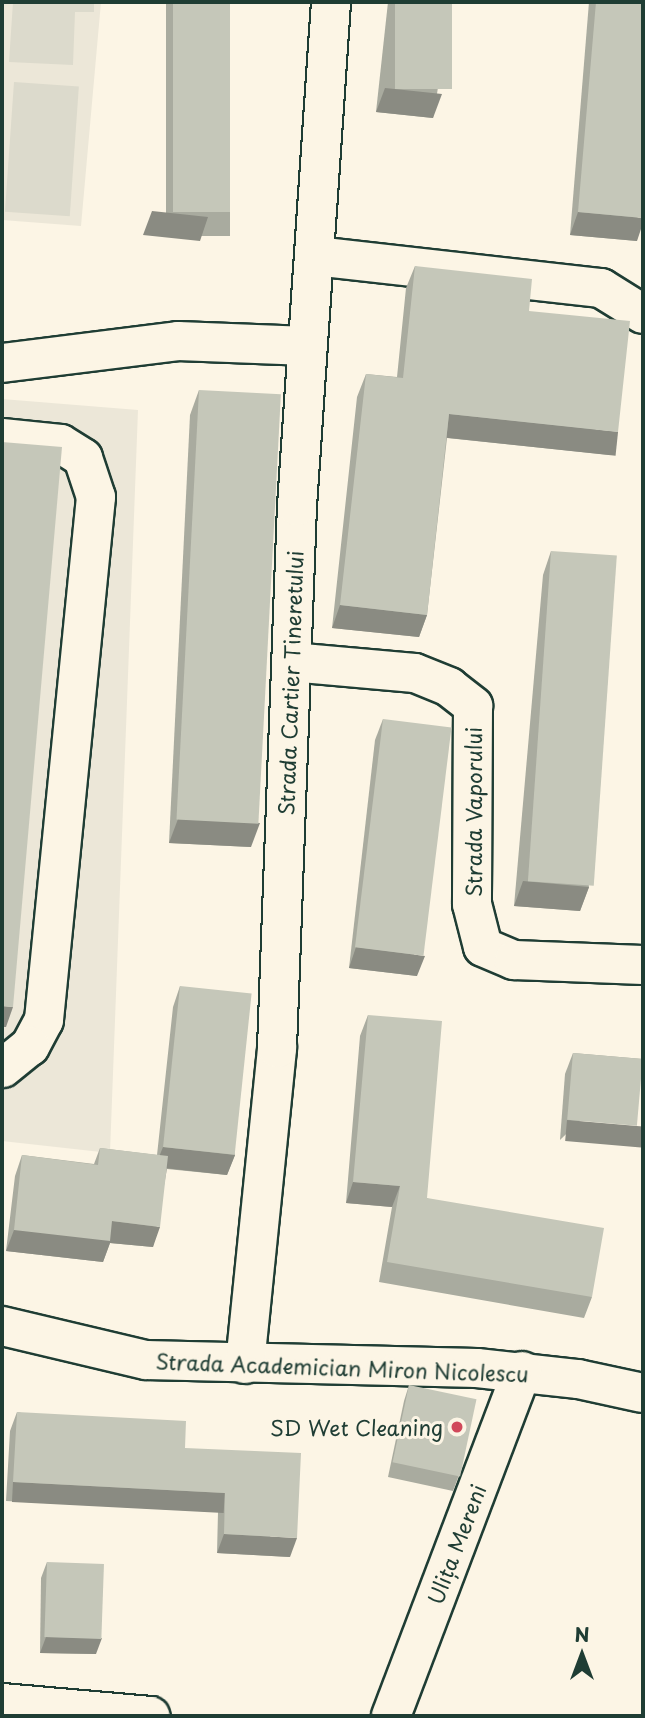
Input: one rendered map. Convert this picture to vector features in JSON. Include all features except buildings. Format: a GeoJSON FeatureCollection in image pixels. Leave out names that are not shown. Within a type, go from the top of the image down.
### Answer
{"type":"FeatureCollection","features":[{"type":"Feature","properties":{"kind":"street","name":"Strada Cartier Tineretului"},"geometry":{"type":"LineString","coordinates":[[245,1364],[277,1048],[291,662],[307,346],[331,2]]}},
{"type":"Feature","properties":{"kind":"street"},"geometry":{"type":"LineString","coordinates":[[315,256],[601,288],[643,314]]}},
{"type":"Feature","properties":{"kind":"street"},"geometry":{"type":"LineString","coordinates":[[2,363],[178,341],[307,346]]}},
{"type":"Feature","properties":{"kind":"street"},"geometry":{"type":"LineString","coordinates":[[2,438],[61,444],[83,458],[96,496],[44,1020],[30,1046],[3,1068]]}},
{"type":"Feature","properties":{"kind":"street","name":"Strada Vaporului"},"geometry":{"type":"LineString","coordinates":[[291,662],[415,673],[449,687],[473,706],[472,904],[483,947],[514,960],[643,965]]}},
{"type":"Feature","properties":{"kind":"street","name":"Strada Academician Miron Nicolescu"},"geometry":{"type":"LineString","coordinates":[[2,1326],[146,1360],[522,1371],[643,1394]]}},
{"type":"Feature","properties":{"kind":"street","name":"Ulița Mereni"},"geometry":{"type":"LineString","coordinates":[[391,1716],[522,1371]]}},
{"type":"Feature","properties":{"kind":"street"},"geometry":{"type":"LineString","coordinates":[[2,1703],[150,1716]]}},
{"type":"Feature","properties":{"kind":"shaded area"},"geometry":{"type":"Polygon","coordinates":[[[2,2],[101,2],[81,226],[2,220],[2,2]]]}},
{"type":"Feature","properties":{"kind":"shaded area"},"geometry":{"type":"Polygon","coordinates":[[[13,2],[94,2],[94,12],[75,12],[73,65],[9,62],[13,2]]]}},
{"type":"Feature","properties":{"kind":"shaded area"},"geometry":{"type":"Polygon","coordinates":[[[14,82],[79,87],[70,216],[5,212],[14,82]]]}},
{"type":"Feature","properties":{"kind":"shaded area"},"geometry":{"type":"Polygon","coordinates":[[[2,399],[138,410],[110,1153],[2,1141],[2,399]]]}},
{"type":"Feature","properties":{"kind":"place","name":"SD Wet Cleaning"},"geometry":{"type":"Point","coordinates":[457,1427]}}]}
